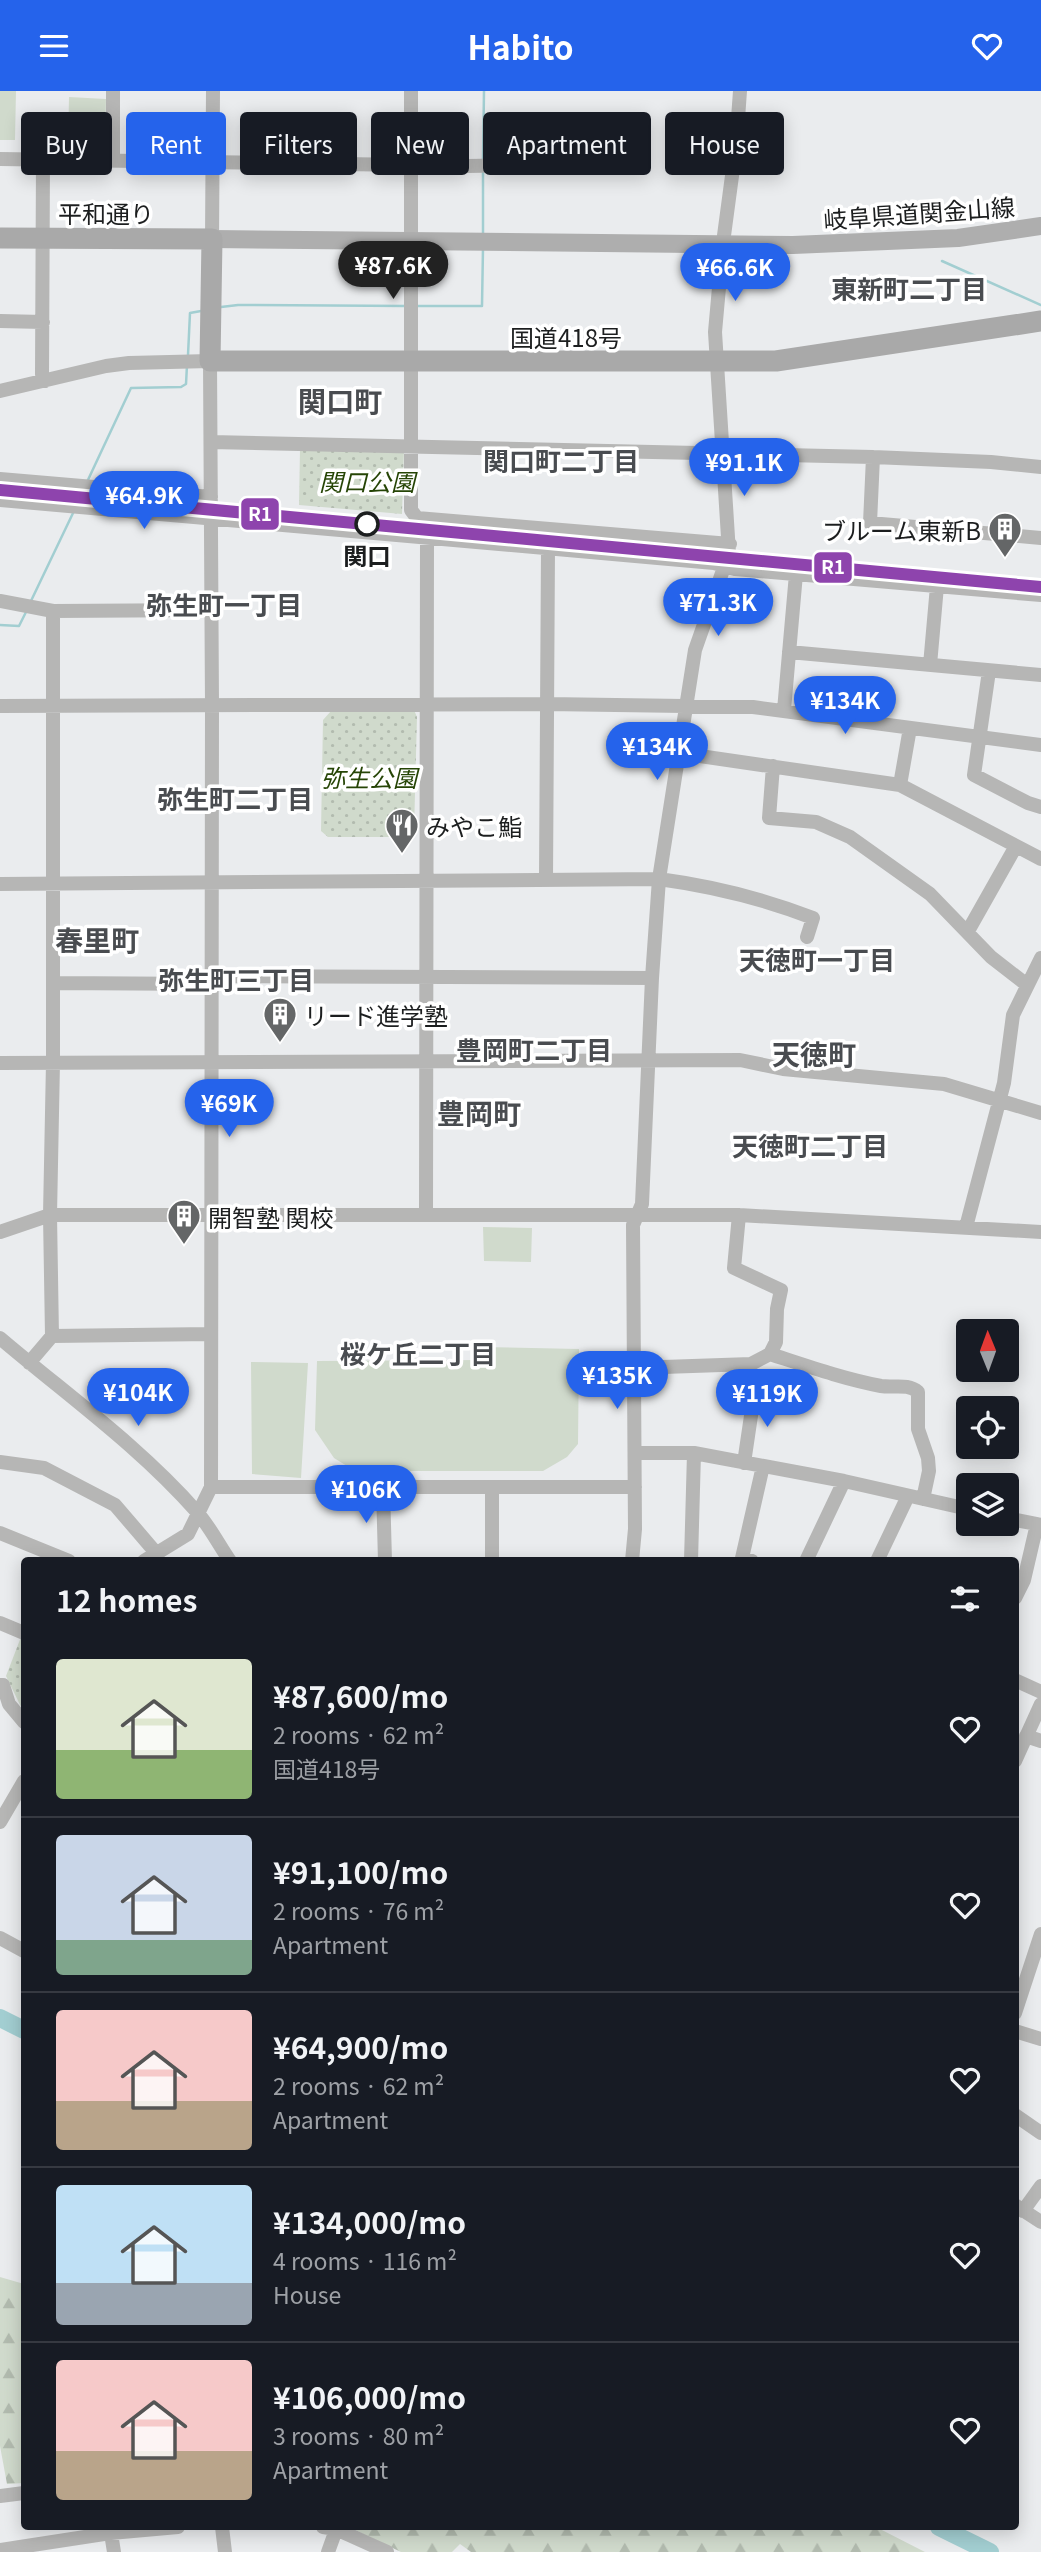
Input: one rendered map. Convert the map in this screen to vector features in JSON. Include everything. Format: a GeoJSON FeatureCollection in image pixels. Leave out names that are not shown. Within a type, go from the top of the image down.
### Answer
{"type":"FeatureCollection","features":[{"type":"Feature","properties":{"kind":"highway","name":"平和通り"},"geometry":{"type":"LineString","coordinates":[[0,238],[212,239]]}},
{"type":"Feature","properties":{"kind":"highway"},"geometry":{"type":"LineString","coordinates":[[210,361],[212,239]]}},
{"type":"Feature","properties":{"kind":"highway","name":"国道418号"},"geometry":{"type":"LineString","coordinates":[[210,361],[776,361],[1041,321]]}},
{"type":"Feature","properties":{"kind":"main road","name":"岐阜県道関金山線"},"geometry":{"type":"LineString","coordinates":[[212,239],[793,245],[958,238],[1041,226]]}},
{"type":"Feature","properties":{"kind":"street"},"geometry":{"type":"LineString","coordinates":[[113,91],[113,160],[126,160]]}},
{"type":"Feature","properties":{"kind":"street"},"geometry":{"type":"LineString","coordinates":[[212,112],[213,91]]}},
{"type":"Feature","properties":{"kind":"street"},"geometry":{"type":"LineString","coordinates":[[411,91],[411,112]]}},
{"type":"Feature","properties":{"kind":"street"},"geometry":{"type":"LineString","coordinates":[[632,1557],[635,1529],[633,1225],[642,1204],[659,879],[695,650],[726,565],[730,544],[715,332],[740,91]]}},
{"type":"Feature","properties":{"kind":"street"},"geometry":{"type":"LineString","coordinates":[[0,159],[21,159]]}},
{"type":"Feature","properties":{"kind":"street"},"geometry":{"type":"LineString","coordinates":[[226,161],[371,165]]}},
{"type":"Feature","properties":{"kind":"street"},"geometry":{"type":"LineString","coordinates":[[43,175],[45,381]]}},
{"type":"Feature","properties":{"kind":"street"},"geometry":{"type":"LineString","coordinates":[[211,175],[212,239]]}},
{"type":"Feature","properties":{"kind":"street"},"geometry":{"type":"LineString","coordinates":[[410,175],[411,510],[417,518],[730,544]]}},
{"type":"Feature","properties":{"kind":"street"},"geometry":{"type":"LineString","coordinates":[[0,321],[43,322]]}},
{"type":"Feature","properties":{"kind":"street"},"geometry":{"type":"LineString","coordinates":[[0,391],[129,363],[210,361],[211,1487],[188,1534],[156,1557]]}},
{"type":"Feature","properties":{"kind":"street"},"geometry":{"type":"LineString","coordinates":[[211,442],[873,457],[1041,467]]}},
{"type":"Feature","properties":{"kind":"street"},"geometry":{"type":"LineString","coordinates":[[873,457],[870,523],[1041,538]]}},
{"type":"Feature","properties":{"kind":"street"},"geometry":{"type":"LineString","coordinates":[[0,479],[211,497]]}},
{"type":"Feature","properties":{"kind":"street"},"geometry":{"type":"LineString","coordinates":[[0,499],[726,565],[734,569],[1041,595]]}},
{"type":"Feature","properties":{"kind":"street"},"geometry":{"type":"LineString","coordinates":[[426,1215],[427,539]]}},
{"type":"Feature","properties":{"kind":"street"},"geometry":{"type":"LineString","coordinates":[[546,880],[548,549]]}},
{"type":"Feature","properties":{"kind":"street"},"geometry":{"type":"LineString","coordinates":[[785,710],[796,574]]}},
{"type":"Feature","properties":{"kind":"street"},"geometry":{"type":"LineString","coordinates":[[930,665],[937,586]]}},
{"type":"Feature","properties":{"kind":"street"},"geometry":{"type":"LineString","coordinates":[[0,601],[53,611],[212,610]]}},
{"type":"Feature","properties":{"kind":"street"},"geometry":{"type":"LineString","coordinates":[[29,1363],[52,1336],[50,1215],[53,1062],[53,611]]}},
{"type":"Feature","properties":{"kind":"street"},"geometry":{"type":"LineString","coordinates":[[789,652],[1041,675]]}},
{"type":"Feature","properties":{"kind":"street"},"geometry":{"type":"LineString","coordinates":[[989,671],[974,775],[1041,807]]}},
{"type":"Feature","properties":{"kind":"street"},"geometry":{"type":"LineString","coordinates":[[0,706],[685,705],[785,710],[1041,745]]}},
{"type":"Feature","properties":{"kind":"street"},"geometry":{"type":"LineString","coordinates":[[900,785],[910,728]]}},
{"type":"Feature","properties":{"kind":"street"},"geometry":{"type":"LineString","coordinates":[[679,753],[900,785],[1041,859]]}},
{"type":"Feature","properties":{"kind":"street"},"geometry":{"type":"LineString","coordinates":[[774,766],[769,818],[816,822],[850,837],[930,894],[991,957],[1027,985]]}},
{"type":"Feature","properties":{"kind":"street"},"geometry":{"type":"LineString","coordinates":[[968,931],[1016,846]]}},
{"type":"Feature","properties":{"kind":"street"},"geometry":{"type":"LineString","coordinates":[[0,884],[659,879],[683,882],[790,909],[813,918],[807,937]]}},
{"type":"Feature","properties":{"kind":"street"},"geometry":{"type":"LineString","coordinates":[[966,1227],[1004,1083],[1013,1015],[1041,958]]}},
{"type":"Feature","properties":{"kind":"street"},"geometry":{"type":"LineString","coordinates":[[53,983],[426,977],[652,978]]}},
{"type":"Feature","properties":{"kind":"street"},"geometry":{"type":"LineString","coordinates":[[0,1063],[740,1060],[783,1069],[944,1084],[1041,1112]]}},
{"type":"Feature","properties":{"kind":"street"},"geometry":{"type":"LineString","coordinates":[[0,1232],[50,1215],[739,1215],[1041,1232]]}},
{"type":"Feature","properties":{"kind":"street"},"geometry":{"type":"LineString","coordinates":[[634,1368],[751,1364],[770,1355],[776,1342],[777,1309],[781,1290],[734,1268],[739,1215]]}},
{"type":"Feature","properties":{"kind":"street"},"geometry":{"type":"LineString","coordinates":[[52,1336],[211,1334]]}},
{"type":"Feature","properties":{"kind":"street"},"geometry":{"type":"LineString","coordinates":[[0,1338],[113,1429],[167,1479],[199,1515],[226,1557]]}},
{"type":"Feature","properties":{"kind":"street"},"geometry":{"type":"LineString","coordinates":[[770,1355],[883,1386],[912,1387],[918,1392],[918,1429],[928,1458],[929,1471],[923,1499]]}},
{"type":"Feature","properties":{"kind":"street"},"geometry":{"type":"LineString","coordinates":[[744,1463],[752,1409],[764,1387]]}},
{"type":"Feature","properties":{"kind":"street"},"geometry":{"type":"LineString","coordinates":[[635,1453],[694,1453],[844,1481],[956,1506]]}},
{"type":"Feature","properties":{"kind":"street"},"geometry":{"type":"LineString","coordinates":[[691,1557],[694,1453]]}},
{"type":"Feature","properties":{"kind":"street"},"geometry":{"type":"LineString","coordinates":[[0,1462],[44,1468],[116,1505],[152,1557]]}},
{"type":"Feature","properties":{"kind":"street"},"geometry":{"type":"LineString","coordinates":[[742,1557],[763,1466]]}},
{"type":"Feature","properties":{"kind":"street"},"geometry":{"type":"LineString","coordinates":[[808,1557],[844,1481]]}},
{"type":"Feature","properties":{"kind":"street"},"geometry":{"type":"LineString","coordinates":[[211,1487],[635,1487]]}},
{"type":"Feature","properties":{"kind":"street"},"geometry":{"type":"LineString","coordinates":[[383,1488],[385,1557]]}},
{"type":"Feature","properties":{"kind":"street"},"geometry":{"type":"LineString","coordinates":[[492,1488],[492,1557]]}},
{"type":"Feature","properties":{"kind":"street"},"geometry":{"type":"LineString","coordinates":[[879,1557],[908,1496]]}},
{"type":"Feature","properties":{"kind":"street"},"geometry":{"type":"LineString","coordinates":[[1019,1520],[1039,1525],[1019,1590]]}},
{"type":"Feature","properties":{"kind":"street"},"geometry":{"type":"LineString","coordinates":[[0,1534],[59,1557]]}},
{"type":"Feature","properties":{"kind":"street"},"geometry":{"type":"LineString","coordinates":[[0,1623],[21,1632]]}},
{"type":"Feature","properties":{"kind":"street"},"geometry":{"type":"LineString","coordinates":[[1019,1683],[1041,1692]]}},
{"type":"Feature","properties":{"kind":"street"},"geometry":{"type":"LineString","coordinates":[[0,1685],[3,1685],[9,1704],[21,1718]]}},
{"type":"Feature","properties":{"kind":"street"},"geometry":{"type":"LineString","coordinates":[[1019,1752],[1041,1704]]}},
{"type":"Feature","properties":{"kind":"street"},"geometry":{"type":"LineString","coordinates":[[1026,1736],[1041,1741]]}},
{"type":"Feature","properties":{"kind":"street"},"geometry":{"type":"LineString","coordinates":[[0,1822],[21,1786]]}},
{"type":"Feature","properties":{"kind":"street"},"geometry":{"type":"LineString","coordinates":[[1019,2004],[1036,1964],[1041,1934]]}},
{"type":"Feature","properties":{"kind":"street"},"geometry":{"type":"LineString","coordinates":[[0,1938],[21,1949]]}},
{"type":"Feature","properties":{"kind":"street"},"geometry":{"type":"LineString","coordinates":[[1019,2032],[1041,2039]]}},
{"type":"Feature","properties":{"kind":"street"},"geometry":{"type":"LineString","coordinates":[[1019,2118],[1041,2133]]}},
{"type":"Feature","properties":{"kind":"street"},"geometry":{"type":"LineString","coordinates":[[1041,2186],[1019,2208],[1041,2222]]}},
{"type":"Feature","properties":{"kind":"street"},"geometry":{"type":"LineString","coordinates":[[1,2492],[21,2493]]}},
{"type":"Feature","properties":{"kind":"street"},"geometry":{"type":"LineString","coordinates":[[0,2550],[110,2530],[114,2552]]}},
{"type":"Feature","properties":{"kind":"street"},"geometry":{"type":"LineString","coordinates":[[222,2530],[225,2552]]}},
{"type":"Feature","properties":{"kind":"street"},"geometry":{"type":"LineString","coordinates":[[328,2552],[332,2530]]}},
{"type":"Feature","properties":{"kind":"street"},"geometry":{"type":"LineString","coordinates":[[337,2530],[387,2552]]}},
{"type":"Feature","properties":{"kind":"green space"},"geometry":{"type":"Polygon","coordinates":[[[0,91],[16,91],[15,140],[0,140],[0,91]]]}},
{"type":"Feature","properties":{"kind":"green space"},"geometry":{"type":"Polygon","coordinates":[[[69,97],[106,99],[106,112],[69,112],[69,97]]]}},
{"type":"Feature","properties":{"kind":"green space","name":"関口公園"},"geometry":{"type":"Polygon","coordinates":[[[300,449],[404,449],[402,514],[299,505],[300,449]]]}},
{"type":"Feature","properties":{"kind":"green space","name":"弥生公園"},"geometry":{"type":"Polygon","coordinates":[[[414,710],[417,717],[414,831],[407,837],[328,837],[321,831],[323,720],[331,711],[414,710]]]}},
{"type":"Feature","properties":{"kind":"green space"},"geometry":{"type":"Polygon","coordinates":[[[483,1227],[532,1228],[531,1262],[484,1261],[483,1227]]]}},
{"type":"Feature","properties":{"kind":"green space"},"geometry":{"type":"Polygon","coordinates":[[[480,1347],[579,1349],[578,1444],[567,1457],[543,1471],[355,1471],[334,1458],[315,1430],[317,1361],[479,1360],[480,1347]]]}},
{"type":"Feature","properties":{"kind":"green space"},"geometry":{"type":"Polygon","coordinates":[[[251,1362],[308,1363],[301,1478],[252,1474],[251,1362]]]}},
{"type":"Feature","properties":{"kind":"green space"},"geometry":{"type":"Polygon","coordinates":[[[21,1637],[21,1707],[6,1676],[21,1637]]]}},
{"type":"Feature","properties":{"kind":"green space"},"geometry":{"type":"Polygon","coordinates":[[[0,2277],[21,2283],[21,2483],[7,2484],[0,2446],[0,2277]]]}},
{"type":"Feature","properties":{"kind":"green space"},"geometry":{"type":"Polygon","coordinates":[[[355,2530],[882,2530],[925,2552],[471,2552],[460,2544],[452,2552],[401,2552],[355,2530]]]}},
{"type":"Feature","properties":{"kind":"waterway"},"geometry":{"type":"LineString","coordinates":[[484,91],[484,112]]}},
{"type":"Feature","properties":{"kind":"waterway"},"geometry":{"type":"LineString","coordinates":[[483,175],[483,235]]}},
{"type":"Feature","properties":{"kind":"waterway"},"geometry":{"type":"LineString","coordinates":[[417,306],[482,306],[483,248]]}},
{"type":"Feature","properties":{"kind":"waterway"},"geometry":{"type":"LineString","coordinates":[[942,261],[1041,305]]}},
{"type":"Feature","properties":{"kind":"waterway"},"geometry":{"type":"LineString","coordinates":[[221,307],[407,306]]}},
{"type":"Feature","properties":{"kind":"waterway"},"geometry":{"type":"LineString","coordinates":[[188,355],[190,313],[201,311]]}},
{"type":"Feature","properties":{"kind":"waterway"},"geometry":{"type":"LineString","coordinates":[[87,482],[131,388],[181,387],[186,384],[187,365]]}},
{"type":"Feature","properties":{"kind":"waterway"},"geometry":{"type":"LineString","coordinates":[[30,603],[74,511]]}},
{"type":"Feature","properties":{"kind":"waterway"},"geometry":{"type":"LineString","coordinates":[[0,625],[19,626],[26,612]]}},
{"type":"Feature","properties":{"kind":"waterway"},"geometry":{"type":"LineString","coordinates":[[0,2018],[21,2028]]}},
{"type":"Feature","properties":{"kind":"waterway"},"geometry":{"type":"LineString","coordinates":[[945,2530],[990,2552]]}},
{"type":"Feature","properties":{"kind":"transit line","name":"R1"},"geometry":{"type":"LineString","coordinates":[[0,490],[1041,587]]}},
{"type":"Feature","properties":{"kind":"place","name":"関口"},"geometry":{"type":"Point","coordinates":[367,524]}},
{"type":"Feature","properties":{"kind":"place","name":"ブルーム東新B"},"geometry":{"type":"Point","coordinates":[1005,559]}},
{"type":"Feature","properties":{"kind":"place","name":"みやこ鮨"},"geometry":{"type":"Point","coordinates":[402,855]}},
{"type":"Feature","properties":{"kind":"place","name":"リード進学塾"},"geometry":{"type":"Point","coordinates":[280,1044]}},
{"type":"Feature","properties":{"kind":"place","name":"開智塾 関校"},"geometry":{"type":"Point","coordinates":[184,1246]}},
{"type":"Feature","properties":{"kind":"district","name":"東新町二丁目"},"geometry":{"type":"Point","coordinates":[909,287]}},
{"type":"Feature","properties":{"kind":"district","name":"関口町"},"geometry":{"type":"Point","coordinates":[340,400]}},
{"type":"Feature","properties":{"kind":"district","name":"関口町二丁目"},"geometry":{"type":"Point","coordinates":[561,459]}},
{"type":"Feature","properties":{"kind":"district","name":"弥生町一丁目"},"geometry":{"type":"Point","coordinates":[224,603]}},
{"type":"Feature","properties":{"kind":"district","name":"弥生町二丁目"},"geometry":{"type":"Point","coordinates":[235,797]}},
{"type":"Feature","properties":{"kind":"district","name":"春里町"},"geometry":{"type":"Point","coordinates":[97,939]}},
{"type":"Feature","properties":{"kind":"district","name":"天徳町一丁目"},"geometry":{"type":"Point","coordinates":[817,958]}},
{"type":"Feature","properties":{"kind":"district","name":"弥生町三丁目"},"geometry":{"type":"Point","coordinates":[236,978]}},
{"type":"Feature","properties":{"kind":"district","name":"豊岡町二丁目"},"geometry":{"type":"Point","coordinates":[534,1048]}},
{"type":"Feature","properties":{"kind":"district","name":"天徳町"},"geometry":{"type":"Point","coordinates":[814,1053]}},
{"type":"Feature","properties":{"kind":"district","name":"豊岡町"},"geometry":{"type":"Point","coordinates":[479,1112]}},
{"type":"Feature","properties":{"kind":"district","name":"天徳町二丁目"},"geometry":{"type":"Point","coordinates":[810,1144]}},
{"type":"Feature","properties":{"kind":"district","name":"桜ケ丘二丁目"},"geometry":{"type":"Point","coordinates":[418,1352]}}]}
